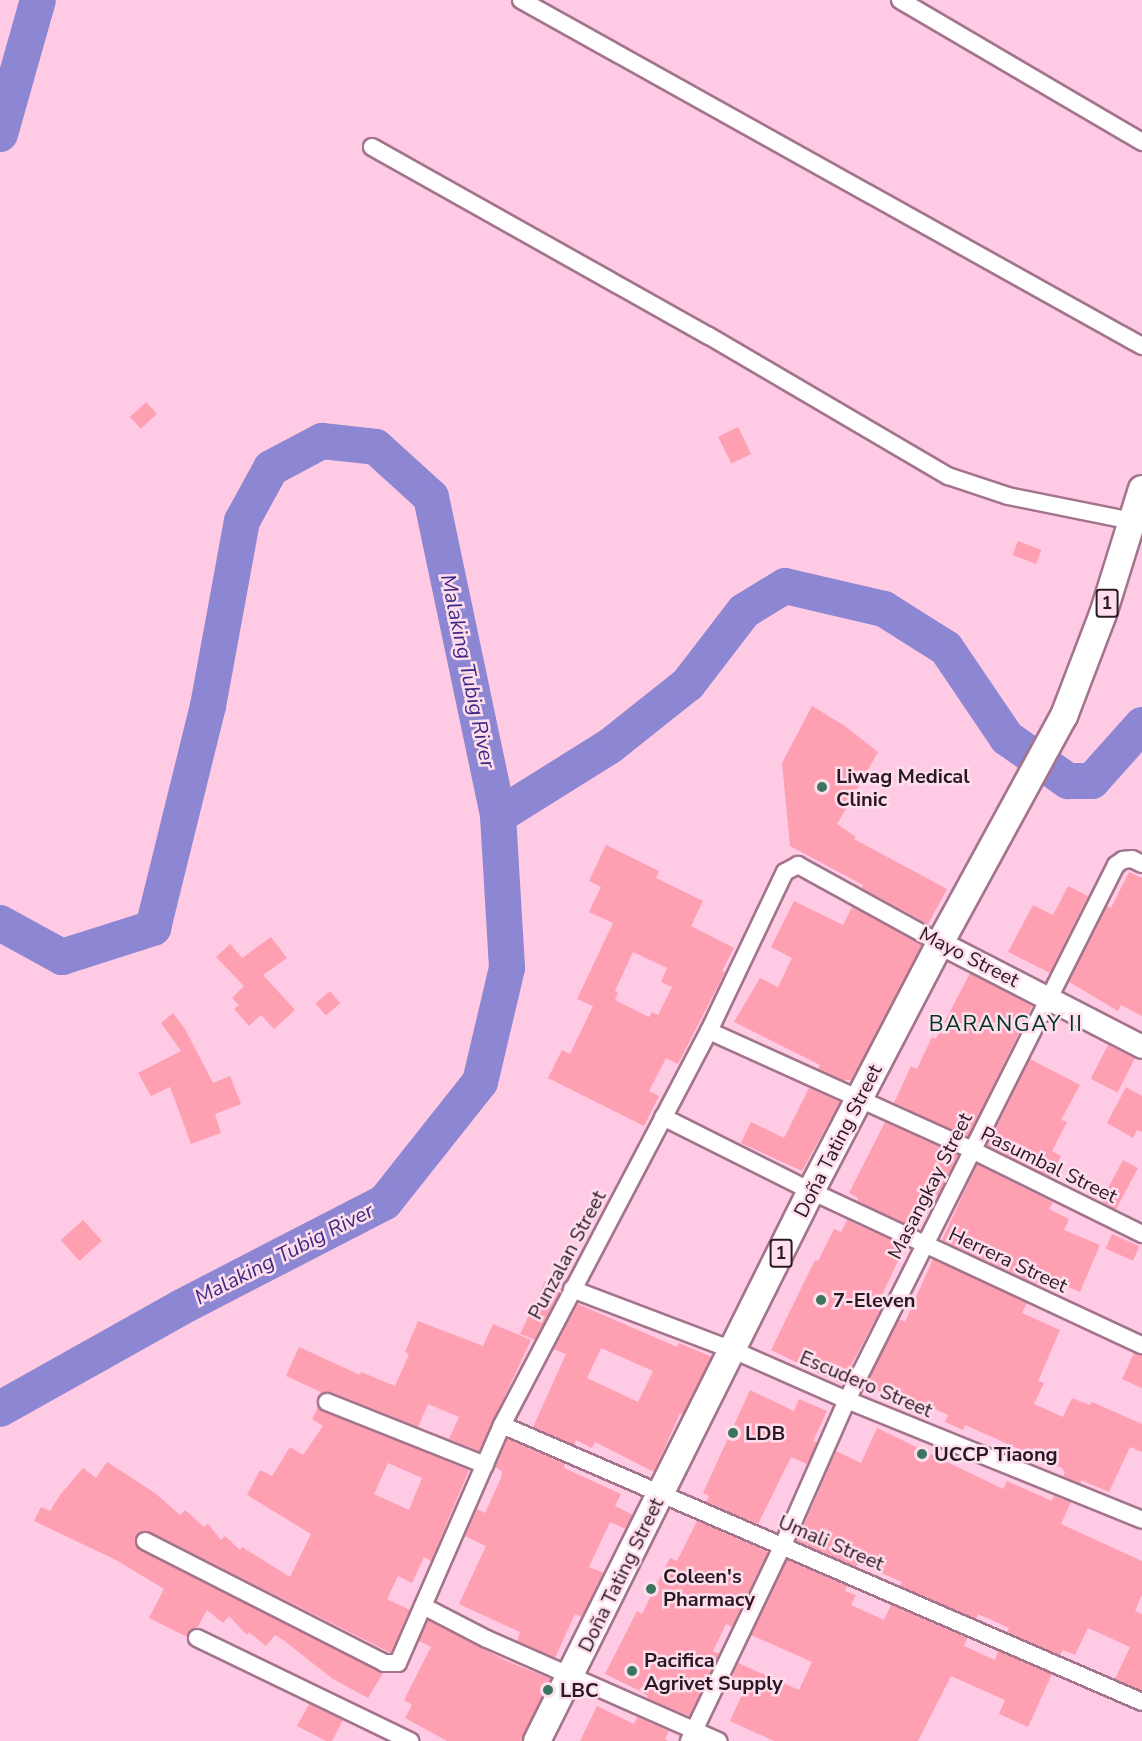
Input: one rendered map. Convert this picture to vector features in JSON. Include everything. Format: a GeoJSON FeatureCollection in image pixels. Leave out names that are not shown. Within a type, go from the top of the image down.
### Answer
{"type":"FeatureCollection","features":[{"type":"Feature","properties":{"kind":"main road","name":"1"},"geometry":{"type":"LineString","coordinates":[[1132,521],[1142,489]]}},
{"type":"Feature","properties":{"kind":"main road","name":"Doña Tating Street"},"geometry":{"type":"LineString","coordinates":[[537,1741],[571,1677],[811,1191],[940,943],[1064,716],[1103,614],[1132,521]]}},
{"type":"Feature","properties":{"kind":"street"},"geometry":{"type":"LineString","coordinates":[[521,0],[1142,346]]}},
{"type":"Feature","properties":{"kind":"street"},"geometry":{"type":"LineString","coordinates":[[900,0],[1142,142]]}},
{"type":"Feature","properties":{"kind":"street"},"geometry":{"type":"LineString","coordinates":[[372,147],[709,336],[948,476],[1008,496],[1132,521]]}},
{"type":"Feature","properties":{"kind":"street","name":"Masangkay Street"},"geometry":{"type":"LineString","coordinates":[[691,1736],[783,1545],[848,1400],[924,1244],[1116,865],[1123,860],[1137,861]]}},
{"type":"Feature","properties":{"kind":"street","name":"Mayo Street"},"geometry":{"type":"LineString","coordinates":[[798,866],[940,943],[1142,1047]]}},
{"type":"Feature","properties":{"kind":"street","name":"Punzalan Street"},"geometry":{"type":"LineString","coordinates":[[145,1541],[384,1663],[398,1663],[502,1425],[708,1031],[785,872],[798,866]]}},
{"type":"Feature","properties":{"kind":"street","name":"Pasumbal Street"},"geometry":{"type":"LineString","coordinates":[[708,1031],[972,1150],[1142,1234]]}},
{"type":"Feature","properties":{"kind":"street","name":"Herrera Street"},"geometry":{"type":"LineString","coordinates":[[663,1117],[811,1191],[1142,1345]]}},
{"type":"Feature","properties":{"kind":"street","name":"Escudero Street"},"geometry":{"type":"LineString","coordinates":[[572,1289],[733,1350],[848,1400],[1142,1520]]}},
{"type":"Feature","properties":{"kind":"street"},"geometry":{"type":"LineString","coordinates":[[327,1402],[485,1465]]}},
{"type":"Feature","properties":{"kind":"street","name":"Umali Street"},"geometry":{"type":"LineString","coordinates":[[502,1425],[662,1492],[1142,1702]]}},
{"type":"Feature","properties":{"kind":"street"},"geometry":{"type":"LineString","coordinates":[[423,1606],[691,1736],[718,1741]]}},
{"type":"Feature","properties":{"kind":"street"},"geometry":{"type":"LineString","coordinates":[[197,1638],[410,1741]]}},
{"type":"Feature","properties":{"kind":"building"},"geometry":{"type":"Polygon","coordinates":[[[146,402],[157,414],[141,429],[130,417],[146,402]]]}},
{"type":"Feature","properties":{"kind":"building"},"geometry":{"type":"Polygon","coordinates":[[[738,427],[751,454],[731,464],[718,437],[738,427]]]}},
{"type":"Feature","properties":{"kind":"building"},"geometry":{"type":"Polygon","coordinates":[[[1018,541],[1041,550],[1036,564],[1013,555],[1018,541]]]}},
{"type":"Feature","properties":{"kind":"building","name":"Liwag Medical Clinic"},"geometry":{"type":"Polygon","coordinates":[[[812,706],[845,726],[878,752],[837,824],[856,837],[854,839],[947,889],[928,924],[862,888],[863,885],[790,846],[782,763],[812,706]]]}},
{"type":"Feature","properties":{"kind":"building"},"geometry":{"type":"Polygon","coordinates":[[[606,845],[659,871],[656,878],[703,901],[691,926],[734,948],[722,971],[725,972],[678,1064],[666,1058],[649,1091],[659,1096],[644,1126],[548,1078],[562,1050],[570,1054],[593,1006],[577,999],[613,923],[589,912],[601,887],[589,881],[606,845]],[[633,952],[615,991],[618,993],[615,1000],[649,1017],[652,1012],[658,1015],[672,987],[661,982],[667,968],[633,952]]]}},
{"type":"Feature","properties":{"kind":"building"},"geometry":{"type":"Polygon","coordinates":[[[1129,872],[1142,878],[1142,1016],[1121,1005],[1118,1011],[1069,982],[1107,906],[1111,908],[1129,872]]]}},
{"type":"Feature","properties":{"kind":"building"},"geometry":{"type":"Polygon","coordinates":[[[1068,886],[1088,896],[1050,973],[1008,952],[1033,905],[1053,915],[1068,886]]]}},
{"type":"Feature","properties":{"kind":"building"},"geometry":{"type":"Polygon","coordinates":[[[794,901],[843,925],[852,907],[922,945],[852,1080],[843,1080],[818,1069],[820,1065],[734,1022],[760,978],[778,987],[792,958],[771,947],[794,901]]]}},
{"type":"Feature","properties":{"kind":"building"},"geometry":{"type":"Polygon","coordinates":[[[271,937],[287,958],[263,975],[295,1010],[274,1029],[261,1015],[249,1026],[234,1009],[239,1005],[232,998],[244,986],[216,957],[230,944],[242,958],[271,937]]]}},
{"type":"Feature","properties":{"kind":"building"},"geometry":{"type":"Polygon","coordinates":[[[970,973],[1032,1006],[968,1137],[894,1103],[911,1066],[917,1069],[932,1037],[936,1039],[970,973]]]}},
{"type":"Feature","properties":{"kind":"building"},"geometry":{"type":"Polygon","coordinates":[[[330,991],[340,1003],[326,1015],[315,1003],[330,991]]]}},
{"type":"Feature","properties":{"kind":"building"},"geometry":{"type":"Polygon","coordinates":[[[173,1013],[185,1029],[213,1083],[230,1076],[241,1104],[215,1114],[221,1133],[191,1144],[170,1087],[151,1096],[138,1073],[181,1051],[161,1023],[173,1013]]]}},
{"type":"Feature","properties":{"kind":"building"},"geometry":{"type":"Polygon","coordinates":[[[1108,1045],[1135,1059],[1117,1092],[1091,1079],[1108,1045]]]}},
{"type":"Feature","properties":{"kind":"building"},"geometry":{"type":"Polygon","coordinates":[[[1030,1059],[1080,1085],[1061,1120],[1067,1122],[1052,1151],[1061,1156],[1050,1177],[987,1146],[1030,1059]]]}},
{"type":"Feature","properties":{"kind":"building"},"geometry":{"type":"Polygon","coordinates":[[[1126,1087],[1142,1096],[1142,1132],[1137,1130],[1133,1138],[1107,1123],[1126,1087]]]}},
{"type":"Feature","properties":{"kind":"building"},"geometry":{"type":"Polygon","coordinates":[[[809,1088],[840,1102],[802,1171],[741,1143],[751,1122],[784,1138],[809,1088]]]}},
{"type":"Feature","properties":{"kind":"building"},"geometry":{"type":"Polygon","coordinates":[[[885,1122],[958,1155],[938,1196],[933,1194],[915,1228],[857,1201],[858,1198],[849,1193],[885,1122]]]}},
{"type":"Feature","properties":{"kind":"building"},"geometry":{"type":"Polygon","coordinates":[[[1123,1160],[1138,1168],[1116,1209],[1101,1201],[1123,1160]]]}},
{"type":"Feature","properties":{"kind":"building"},"geometry":{"type":"Polygon","coordinates":[[[977,1164],[1053,1202],[1049,1209],[1069,1219],[1064,1230],[1100,1245],[1080,1292],[1043,1276],[1042,1279],[1039,1277],[1036,1284],[942,1240],[977,1164]]]}},
{"type":"Feature","properties":{"kind":"building"},"geometry":{"type":"Polygon","coordinates":[[[83,1220],[102,1241],[79,1261],[61,1240],[83,1220]]]}},
{"type":"Feature","properties":{"kind":"building"},"geometry":{"type":"Polygon","coordinates":[[[847,1220],[905,1246],[882,1295],[877,1309],[880,1311],[841,1384],[771,1350],[815,1260],[818,1261],[834,1229],[841,1232],[847,1220]]]}},
{"type":"Feature","properties":{"kind":"building"},"geometry":{"type":"Polygon","coordinates":[[[1112,1234],[1139,1246],[1133,1261],[1105,1249],[1112,1234]]]}},
{"type":"Feature","properties":{"kind":"building"},"geometry":{"type":"Polygon","coordinates":[[[933,1259],[1027,1303],[1022,1313],[1060,1330],[1038,1381],[1044,1383],[1034,1404],[1063,1417],[1072,1398],[1090,1405],[1092,1402],[1142,1424],[1142,1452],[1130,1447],[1109,1492],[1081,1480],[1080,1483],[1063,1477],[1065,1472],[1062,1468],[965,1425],[963,1430],[945,1422],[948,1415],[888,1387],[885,1394],[866,1385],[899,1319],[905,1322],[933,1259]]]}},
{"type":"Feature","properties":{"kind":"building"},"geometry":{"type":"Polygon","coordinates":[[[545,1281],[562,1289],[535,1340],[520,1334],[545,1281]]]}},
{"type":"Feature","properties":{"kind":"building"},"geometry":{"type":"Polygon","coordinates":[[[578,1304],[677,1347],[679,1343],[712,1357],[683,1415],[680,1413],[654,1472],[595,1442],[592,1448],[576,1440],[574,1445],[533,1427],[566,1354],[554,1349],[578,1304]],[[601,1348],[587,1378],[638,1402],[653,1371],[601,1348]]]}},
{"type":"Feature","properties":{"kind":"building"},"geometry":{"type":"Polygon","coordinates":[[[418,1321],[483,1346],[493,1324],[531,1340],[479,1451],[449,1439],[459,1417],[428,1404],[418,1427],[331,1392],[323,1393],[286,1376],[299,1347],[360,1375],[361,1372],[395,1386],[409,1354],[405,1352],[418,1321]]]}},
{"type":"Feature","properties":{"kind":"building"},"geometry":{"type":"Polygon","coordinates":[[[1134,1353],[1142,1355],[1142,1388],[1122,1379],[1134,1353]]]}},
{"type":"Feature","properties":{"kind":"building"},"geometry":{"type":"Polygon","coordinates":[[[750,1390],[794,1411],[799,1399],[827,1411],[813,1441],[817,1443],[807,1464],[791,1457],[758,1524],[706,1502],[709,1496],[703,1493],[750,1390]]]}},
{"type":"Feature","properties":{"kind":"building"},"geometry":{"type":"Polygon","coordinates":[[[318,1408],[469,1470],[431,1561],[424,1557],[412,1583],[398,1576],[387,1599],[410,1610],[391,1653],[150,1532],[139,1533],[135,1542],[140,1550],[383,1673],[368,1698],[333,1679],[275,1635],[266,1646],[249,1632],[247,1635],[229,1616],[223,1623],[207,1610],[197,1628],[191,1630],[187,1637],[149,1618],[164,1589],[116,1560],[34,1521],[41,1507],[50,1511],[60,1495],[83,1468],[96,1478],[107,1462],[155,1493],[180,1515],[185,1510],[204,1527],[208,1524],[221,1540],[225,1536],[240,1550],[242,1547],[290,1577],[311,1534],[247,1495],[260,1470],[272,1476],[290,1447],[303,1455],[323,1426],[312,1419],[318,1408]],[[388,1463],[374,1494],[409,1510],[422,1478],[388,1463]]]}},
{"type":"Feature","properties":{"kind":"building"},"geometry":{"type":"Polygon","coordinates":[[[877,1428],[1003,1489],[1007,1481],[1052,1501],[1054,1496],[1071,1502],[1061,1524],[1142,1561],[1142,1595],[1135,1611],[1142,1614],[1142,1691],[1115,1679],[1130,1647],[1088,1628],[1075,1655],[1063,1650],[1060,1655],[1007,1632],[1009,1628],[978,1614],[976,1619],[900,1586],[902,1582],[858,1563],[856,1567],[797,1541],[836,1451],[861,1463],[877,1428]]]}},
{"type":"Feature","properties":{"kind":"building"},"geometry":{"type":"Polygon","coordinates":[[[507,1439],[565,1464],[564,1468],[621,1494],[615,1506],[633,1515],[626,1529],[610,1522],[589,1567],[604,1573],[582,1617],[575,1614],[555,1658],[517,1641],[520,1632],[459,1604],[486,1546],[465,1536],[477,1509],[485,1513],[501,1478],[502,1471],[495,1467],[507,1439]]]}},
{"type":"Feature","properties":{"kind":"building"},"geometry":{"type":"Polygon","coordinates":[[[697,1521],[768,1552],[732,1627],[726,1624],[713,1651],[719,1654],[689,1716],[647,1698],[648,1696],[638,1690],[605,1674],[637,1611],[642,1614],[670,1558],[677,1561],[697,1521]]]}},
{"type":"Feature","properties":{"kind":"building"},"geometry":{"type":"Polygon","coordinates":[[[787,1560],[847,1586],[845,1591],[856,1595],[851,1605],[884,1620],[891,1605],[967,1638],[964,1646],[995,1660],[998,1651],[1052,1674],[1028,1727],[999,1714],[1005,1700],[951,1676],[918,1741],[774,1741],[730,1721],[746,1686],[731,1679],[738,1663],[799,1690],[812,1662],[751,1635],[787,1560]]]}},
{"type":"Feature","properties":{"kind":"building"},"geometry":{"type":"Polygon","coordinates":[[[428,1620],[507,1661],[551,1679],[522,1741],[447,1741],[405,1718],[412,1705],[404,1700],[431,1647],[419,1641],[428,1620]]]}},
{"type":"Feature","properties":{"kind":"building"},"geometry":{"type":"Polygon","coordinates":[[[309,1704],[343,1720],[332,1741],[326,1741],[297,1726],[309,1704]]]}},
{"type":"Feature","properties":{"kind":"building"},"geometry":{"type":"Polygon","coordinates":[[[597,1706],[634,1724],[637,1717],[669,1731],[665,1739],[668,1741],[580,1741],[597,1706]]]}},
{"type":"Feature","properties":{"kind":"waterway","name":"Malaking Tubig River"},"geometry":{"type":"LineString","coordinates":[[0,134],[38,0]]}},
{"type":"Feature","properties":{"kind":"waterway","name":"Malaking Tubig River"},"geometry":{"type":"LineString","coordinates":[[0,923],[62,957],[153,928],[208,706],[242,521],[271,468],[322,441],[376,447],[431,497],[498,816],[507,968],[480,1082],[385,1202],[180,1308],[0,1409]]}},
{"type":"Feature","properties":{"kind":"waterway"},"geometry":{"type":"LineString","coordinates":[[498,816],[610,746],[688,684],[744,611],[785,586],[884,609],[946,648],[1007,738],[1068,781],[1092,781],[1142,725]]}},
{"type":"Feature","properties":{"kind":"place","name":"Liwag Medical Clinic"},"geometry":{"type":"Point","coordinates":[822,787]}},
{"type":"Feature","properties":{"kind":"place","name":"7-Eleven"},"geometry":{"type":"Point","coordinates":[821,1300]}},
{"type":"Feature","properties":{"kind":"place","name":"LDB"},"geometry":{"type":"Point","coordinates":[733,1433]}},
{"type":"Feature","properties":{"kind":"place","name":"UCCP Tiaong"},"geometry":{"type":"Point","coordinates":[922,1454]}},
{"type":"Feature","properties":{"kind":"place","name":"Coleen's Pharmacy"},"geometry":{"type":"Point","coordinates":[651,1589]}},
{"type":"Feature","properties":{"kind":"place","name":"Pacifica Agrivet Supply"},"geometry":{"type":"Point","coordinates":[632,1671]}},
{"type":"Feature","properties":{"kind":"place","name":"LBC"},"geometry":{"type":"Point","coordinates":[548,1690]}},
{"type":"Feature","properties":{"kind":"district","name":"BARANGAY II"},"geometry":{"type":"Point","coordinates":[1006,1025]}}]}
